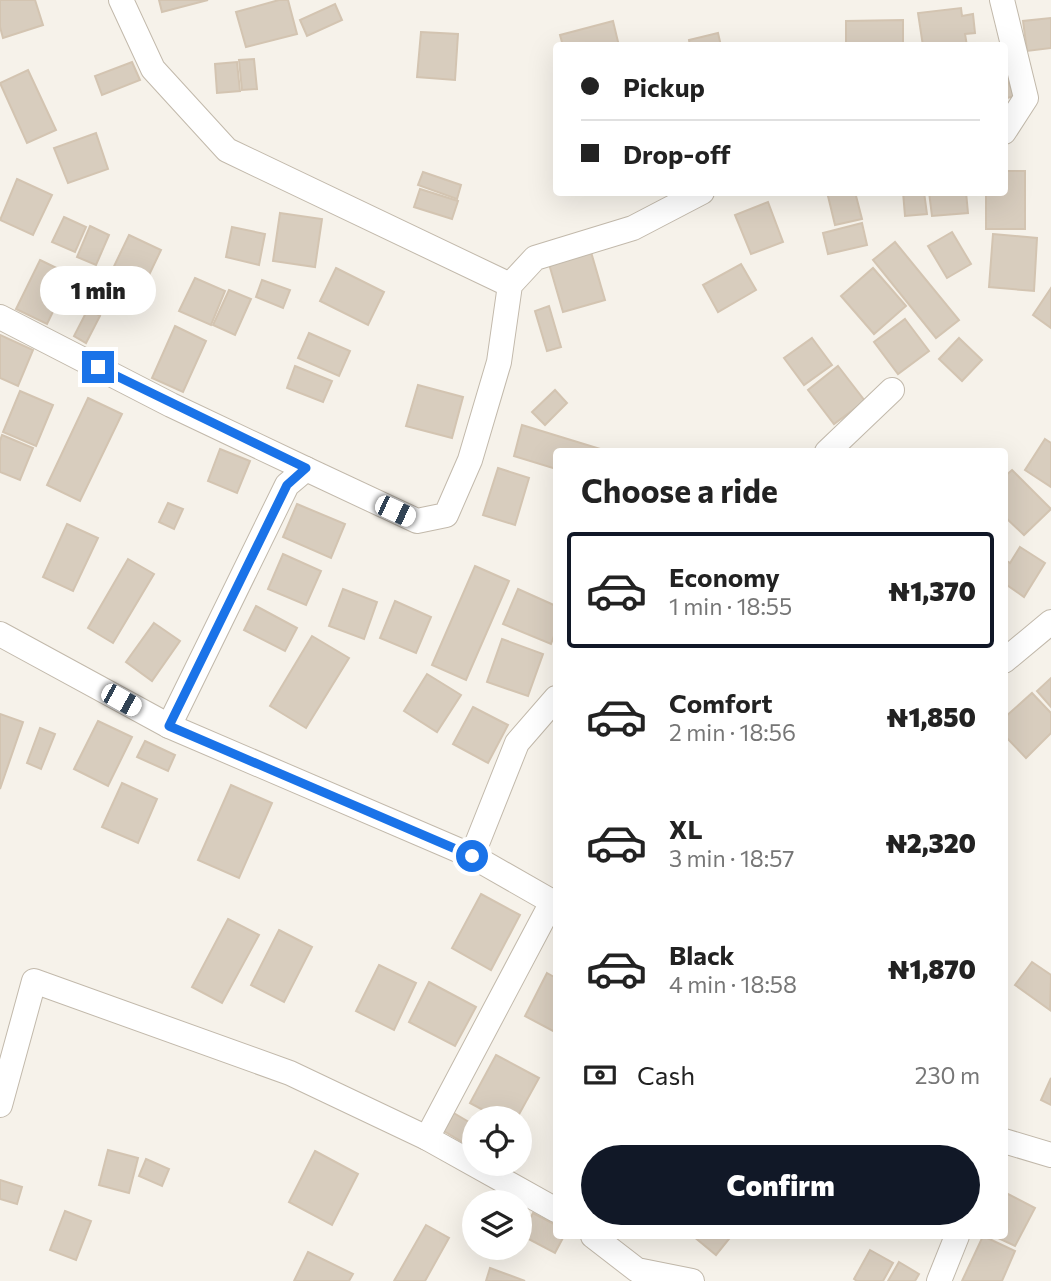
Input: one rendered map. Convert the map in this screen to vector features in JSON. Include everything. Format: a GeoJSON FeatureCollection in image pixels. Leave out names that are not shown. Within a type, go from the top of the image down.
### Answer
{"type":"FeatureCollection","features":[{"type":"Feature","properties":{"kind":"street"},"geometry":{"type":"LineString","coordinates":[[121,0],[153,69],[227,150],[510,285]]}},
{"type":"Feature","properties":{"kind":"street"},"geometry":{"type":"LineString","coordinates":[[1002,0],[1026,98],[1008,125]]}},
{"type":"Feature","properties":{"kind":"street"},"geometry":{"type":"LineString","coordinates":[[0,317],[171,405],[417,521],[446,515],[470,460],[499,362],[510,285],[534,258],[634,228],[694,196]]}},
{"type":"Feature","properties":{"kind":"street"},"geometry":{"type":"LineString","coordinates":[[831,448],[892,390]]}},
{"type":"Feature","properties":{"kind":"street"},"geometry":{"type":"LineString","coordinates":[[169,726],[287,485],[306,468]]}},
{"type":"Feature","properties":{"kind":"street"},"geometry":{"type":"LineString","coordinates":[[1008,658],[1051,622]]}},
{"type":"Feature","properties":{"kind":"street"},"geometry":{"type":"LineString","coordinates":[[0,634],[169,726],[472,856],[553,902]]}},
{"type":"Feature","properties":{"kind":"street"},"geometry":{"type":"LineString","coordinates":[[472,856],[517,743],[553,701]]}},
{"type":"Feature","properties":{"kind":"street"},"geometry":{"type":"LineString","coordinates":[[427,1138],[553,905]]}},
{"type":"Feature","properties":{"kind":"street"},"geometry":{"type":"LineString","coordinates":[[0,1105],[34,981],[290,1073],[427,1138],[553,1208]]}},
{"type":"Feature","properties":{"kind":"street"},"geometry":{"type":"LineString","coordinates":[[1008,1142],[1051,1155]]}},
{"type":"Feature","properties":{"kind":"street"},"geometry":{"type":"LineString","coordinates":[[597,1239],[637,1270],[692,1281]]}},
{"type":"Feature","properties":{"kind":"street"},"geometry":{"type":"LineString","coordinates":[[939,1281],[956,1239]]}},
{"type":"Feature","properties":{"kind":"building"},"geometry":{"type":"Polygon","coordinates":[[[0,0],[35,0],[43,25],[3,38],[0,27],[0,0]]]}},
{"type":"Feature","properties":{"kind":"building"},"geometry":{"type":"Polygon","coordinates":[[[159,0],[208,0],[162,12],[159,0]]]}},
{"type":"Feature","properties":{"kind":"building"},"geometry":{"type":"Polygon","coordinates":[[[288,0],[297,34],[246,47],[236,12],[288,0]]]}},
{"type":"Feature","properties":{"kind":"building"},"geometry":{"type":"Polygon","coordinates":[[[335,4],[342,20],[307,36],[300,20],[335,4]]]}},
{"type":"Feature","properties":{"kind":"building"},"geometry":{"type":"Polygon","coordinates":[[[961,8],[962,16],[973,14],[975,33],[965,34],[966,42],[922,42],[918,13],[961,8]]]}},
{"type":"Feature","properties":{"kind":"building"},"geometry":{"type":"Polygon","coordinates":[[[1051,18],[1051,48],[1027,51],[1023,21],[1051,18]]]}},
{"type":"Feature","properties":{"kind":"building"},"geometry":{"type":"Polygon","coordinates":[[[903,20],[903,42],[846,42],[846,21],[903,20]]]}},
{"type":"Feature","properties":{"kind":"building"},"geometry":{"type":"Polygon","coordinates":[[[613,21],[618,42],[562,42],[560,35],[613,21]]]}},
{"type":"Feature","properties":{"kind":"building"},"geometry":{"type":"Polygon","coordinates":[[[421,32],[458,34],[455,80],[417,77],[421,32]]]}},
{"type":"Feature","properties":{"kind":"building"},"geometry":{"type":"Polygon","coordinates":[[[718,33],[720,42],[689,42],[718,33]]]}},
{"type":"Feature","properties":{"kind":"building"},"geometry":{"type":"Polygon","coordinates":[[[254,59],[257,89],[242,90],[239,60],[254,59]]]}},
{"type":"Feature","properties":{"kind":"building"},"geometry":{"type":"Polygon","coordinates":[[[132,62],[140,80],[102,95],[95,76],[132,62]]]}},
{"type":"Feature","properties":{"kind":"building"},"geometry":{"type":"Polygon","coordinates":[[[237,62],[240,91],[217,93],[215,64],[237,62]]]}},
{"type":"Feature","properties":{"kind":"building"},"geometry":{"type":"Polygon","coordinates":[[[28,70],[56,130],[27,143],[0,83],[28,70]]]}},
{"type":"Feature","properties":{"kind":"building"},"geometry":{"type":"Polygon","coordinates":[[[1008,81],[1014,96],[1008,98],[1008,81]]]}},
{"type":"Feature","properties":{"kind":"building"},"geometry":{"type":"Polygon","coordinates":[[[96,133],[108,169],[68,183],[54,148],[96,133]]]}},
{"type":"Feature","properties":{"kind":"building"},"geometry":{"type":"Polygon","coordinates":[[[1008,171],[1025,171],[1025,229],[986,229],[986,196],[1008,196],[1008,171]]]}},
{"type":"Feature","properties":{"kind":"building"},"geometry":{"type":"Polygon","coordinates":[[[423,172],[461,185],[457,199],[418,185],[423,172]]]}},
{"type":"Feature","properties":{"kind":"building"},"geometry":{"type":"Polygon","coordinates":[[[17,179],[52,195],[33,235],[0,220],[17,179]]]}},
{"type":"Feature","properties":{"kind":"building"},"geometry":{"type":"Polygon","coordinates":[[[420,189],[458,201],[452,219],[414,207],[420,189]]]}},
{"type":"Feature","properties":{"kind":"building"},"geometry":{"type":"Polygon","coordinates":[[[828,196],[856,196],[862,219],[835,225],[828,196]]]}},
{"type":"Feature","properties":{"kind":"building"},"geometry":{"type":"Polygon","coordinates":[[[903,196],[925,196],[927,214],[905,216],[903,196]]]}},
{"type":"Feature","properties":{"kind":"building"},"geometry":{"type":"Polygon","coordinates":[[[930,196],[966,196],[968,213],[932,216],[930,196]]]}},
{"type":"Feature","properties":{"kind":"building"},"geometry":{"type":"Polygon","coordinates":[[[768,202],[783,242],[751,254],[735,215],[768,202]]]}},
{"type":"Feature","properties":{"kind":"building"},"geometry":{"type":"Polygon","coordinates":[[[280,213],[322,219],[315,267],[273,261],[280,213]]]}},
{"type":"Feature","properties":{"kind":"building"},"geometry":{"type":"Polygon","coordinates":[[[64,217],[86,227],[75,252],[52,242],[64,217]]]}},
{"type":"Feature","properties":{"kind":"building"},"geometry":{"type":"Polygon","coordinates":[[[862,223],[867,245],[828,254],[823,233],[862,223]]]}},
{"type":"Feature","properties":{"kind":"building"},"geometry":{"type":"Polygon","coordinates":[[[90,226],[109,235],[96,265],[77,257],[90,226]]]}},
{"type":"Feature","properties":{"kind":"building"},"geometry":{"type":"Polygon","coordinates":[[[232,227],[265,234],[259,265],[226,257],[232,227]]]}},
{"type":"Feature","properties":{"kind":"building"},"geometry":{"type":"Polygon","coordinates":[[[952,232],[971,264],[947,278],[928,246],[952,232]]]}},
{"type":"Feature","properties":{"kind":"building"},"geometry":{"type":"Polygon","coordinates":[[[993,234],[1037,238],[1034,291],[989,287],[993,234]]]}},
{"type":"Feature","properties":{"kind":"building"},"geometry":{"type":"Polygon","coordinates":[[[129,235],[161,250],[138,298],[106,283],[129,235]]]}},
{"type":"Feature","properties":{"kind":"building"},"geometry":{"type":"Polygon","coordinates":[[[895,242],[959,320],[936,338],[873,260],[895,242]]]}},
{"type":"Feature","properties":{"kind":"building"},"geometry":{"type":"Polygon","coordinates":[[[591,252],[605,300],[563,312],[549,264],[591,252]]]}},
{"type":"Feature","properties":{"kind":"building"},"geometry":{"type":"Polygon","coordinates":[[[40,260],[71,275],[47,324],[16,309],[40,260]]]}},
{"type":"Feature","properties":{"kind":"building"},"geometry":{"type":"Polygon","coordinates":[[[741,264],[756,290],[718,312],[703,285],[741,264]]]}},
{"type":"Feature","properties":{"kind":"building"},"geometry":{"type":"Polygon","coordinates":[[[336,268],[384,292],[368,325],[320,301],[336,268]]]}},
{"type":"Feature","properties":{"kind":"building"},"geometry":{"type":"Polygon","coordinates":[[[873,268],[906,306],[874,334],[841,296],[873,268]]]}},
{"type":"Feature","properties":{"kind":"building"},"geometry":{"type":"Polygon","coordinates":[[[195,278],[225,291],[211,325],[179,311],[195,278]]]}},
{"type":"Feature","properties":{"kind":"building"},"geometry":{"type":"Polygon","coordinates":[[[262,280],[290,290],[283,308],[256,297],[262,280]]]}},
{"type":"Feature","properties":{"kind":"building"},"geometry":{"type":"Polygon","coordinates":[[[1051,288],[1051,328],[1033,315],[1051,288]]]}},
{"type":"Feature","properties":{"kind":"building"},"geometry":{"type":"Polygon","coordinates":[[[229,290],[251,299],[235,335],[213,325],[229,290]]]}},
{"type":"Feature","properties":{"kind":"building"},"geometry":{"type":"Polygon","coordinates":[[[549,306],[561,347],[547,351],[535,311],[549,306]]]}},
{"type":"Feature","properties":{"kind":"building"},"geometry":{"type":"Polygon","coordinates":[[[88,309],[100,316],[86,343],[74,336],[88,309]]]}},
{"type":"Feature","properties":{"kind":"building"},"geometry":{"type":"Polygon","coordinates":[[[905,319],[929,351],[898,374],[874,342],[905,319]]]}},
{"type":"Feature","properties":{"kind":"building"},"geometry":{"type":"Polygon","coordinates":[[[175,326],[206,341],[183,392],[152,378],[175,326]]]}},
{"type":"Feature","properties":{"kind":"building"},"geometry":{"type":"Polygon","coordinates":[[[309,333],[350,351],[339,376],[298,358],[309,333]]]}},
{"type":"Feature","properties":{"kind":"building"},"geometry":{"type":"Polygon","coordinates":[[[0,335],[33,350],[18,386],[0,378],[0,335]]]}},
{"type":"Feature","properties":{"kind":"building"},"geometry":{"type":"Polygon","coordinates":[[[812,338],[832,365],[804,385],[784,358],[812,338]]]}},
{"type":"Feature","properties":{"kind":"building"},"geometry":{"type":"Polygon","coordinates":[[[959,338],[982,360],[962,381],[939,359],[959,338]]]}},
{"type":"Feature","properties":{"kind":"building"},"geometry":{"type":"Polygon","coordinates":[[[295,366],[332,381],[323,402],[287,388],[295,366]]]}},
{"type":"Feature","properties":{"kind":"building"},"geometry":{"type":"Polygon","coordinates":[[[838,366],[865,401],[834,424],[808,390],[838,366]]]}},
{"type":"Feature","properties":{"kind":"building"},"geometry":{"type":"Polygon","coordinates":[[[418,385],[463,397],[452,438],[406,426],[418,385]]]}},
{"type":"Feature","properties":{"kind":"building"},"geometry":{"type":"Polygon","coordinates":[[[555,390],[567,403],[545,425],[532,412],[555,390]]]}},
{"type":"Feature","properties":{"kind":"building"},"geometry":{"type":"Polygon","coordinates":[[[20,391],[53,405],[36,446],[3,432],[20,391]]]}},
{"type":"Feature","properties":{"kind":"building"},"geometry":{"type":"Polygon","coordinates":[[[88,398],[122,414],[80,501],[47,485],[88,398]]]}},
{"type":"Feature","properties":{"kind":"building"},"geometry":{"type":"Polygon","coordinates":[[[522,425],[597,448],[553,448],[553,468],[514,456],[522,425]]]}},
{"type":"Feature","properties":{"kind":"building"},"geometry":{"type":"Polygon","coordinates":[[[2,435],[33,448],[20,480],[0,472],[2,435]]]}},
{"type":"Feature","properties":{"kind":"building"},"geometry":{"type":"Polygon","coordinates":[[[1045,439],[1051,443],[1051,487],[1025,470],[1045,439]]]}},
{"type":"Feature","properties":{"kind":"building"},"geometry":{"type":"Polygon","coordinates":[[[220,449],[250,461],[237,493],[208,481],[220,449]]]}},
{"type":"Feature","properties":{"kind":"building"},"geometry":{"type":"Polygon","coordinates":[[[498,468],[529,478],[515,525],[483,515],[498,468]]]}},
{"type":"Feature","properties":{"kind":"building"},"geometry":{"type":"Polygon","coordinates":[[[1012,470],[1051,509],[1024,535],[1008,520],[1008,474],[1012,470]]]}},
{"type":"Feature","properties":{"kind":"building"},"geometry":{"type":"Polygon","coordinates":[[[168,503],[183,509],[174,529],[159,522],[168,503]]]}},
{"type":"Feature","properties":{"kind":"building"},"geometry":{"type":"Polygon","coordinates":[[[297,504],[345,524],[331,558],[283,537],[297,504]]]}},
{"type":"Feature","properties":{"kind":"building"},"geometry":{"type":"Polygon","coordinates":[[[67,524],[98,538],[73,591],[43,577],[67,524]]]}},
{"type":"Feature","properties":{"kind":"building"},"geometry":{"type":"Polygon","coordinates":[[[1020,547],[1045,563],[1024,597],[1008,586],[1008,562],[1010,563],[1020,547]]]}},
{"type":"Feature","properties":{"kind":"building"},"geometry":{"type":"Polygon","coordinates":[[[283,554],[321,571],[306,605],[268,589],[283,554]]]}},
{"type":"Feature","properties":{"kind":"building"},"geometry":{"type":"Polygon","coordinates":[[[128,559],[154,574],[113,643],[88,628],[128,559]]]}},
{"type":"Feature","properties":{"kind":"building"},"geometry":{"type":"Polygon","coordinates":[[[475,566],[509,581],[466,680],[432,665],[475,566]]]}},
{"type":"Feature","properties":{"kind":"building"},"geometry":{"type":"Polygon","coordinates":[[[343,589],[377,602],[364,639],[329,626],[343,589]]]}},
{"type":"Feature","properties":{"kind":"building"},"geometry":{"type":"Polygon","coordinates":[[[518,589],[553,605],[551,644],[503,624],[518,589]]]}},
{"type":"Feature","properties":{"kind":"building"},"geometry":{"type":"Polygon","coordinates":[[[395,601],[431,617],[416,653],[380,638],[395,601]]]}},
{"type":"Feature","properties":{"kind":"building"},"geometry":{"type":"Polygon","coordinates":[[[256,606],[297,628],[285,651],[244,630],[256,606]]]}},
{"type":"Feature","properties":{"kind":"building"},"geometry":{"type":"Polygon","coordinates":[[[154,623],[180,641],[152,681],[126,662],[154,623]]]}},
{"type":"Feature","properties":{"kind":"building"},"geometry":{"type":"Polygon","coordinates":[[[312,636],[349,658],[306,728],[270,706],[312,636]]]}},
{"type":"Feature","properties":{"kind":"building"},"geometry":{"type":"Polygon","coordinates":[[[502,639],[543,654],[528,696],[487,682],[502,639]]]}},
{"type":"Feature","properties":{"kind":"building"},"geometry":{"type":"Polygon","coordinates":[[[427,674],[461,695],[437,732],[404,711],[427,674]]]}},
{"type":"Feature","properties":{"kind":"building"},"geometry":{"type":"Polygon","coordinates":[[[1051,678],[1051,707],[1037,691],[1051,678]]]}},
{"type":"Feature","properties":{"kind":"building"},"geometry":{"type":"Polygon","coordinates":[[[1032,693],[1051,713],[1051,733],[1026,758],[1008,739],[1008,714],[1032,693]]]}},
{"type":"Feature","properties":{"kind":"building"},"geometry":{"type":"Polygon","coordinates":[[[473,707],[508,725],[488,763],[453,744],[473,707]]]}},
{"type":"Feature","properties":{"kind":"building"},"geometry":{"type":"Polygon","coordinates":[[[0,714],[23,722],[0,789],[0,714]]]}},
{"type":"Feature","properties":{"kind":"building"},"geometry":{"type":"Polygon","coordinates":[[[98,721],[132,737],[108,786],[74,769],[98,721]]]}},
{"type":"Feature","properties":{"kind":"building"},"geometry":{"type":"Polygon","coordinates":[[[40,728],[55,734],[41,769],[27,763],[40,728]]]}},
{"type":"Feature","properties":{"kind":"building"},"geometry":{"type":"Polygon","coordinates":[[[145,741],[175,755],[168,771],[137,757],[145,741]]]}},
{"type":"Feature","properties":{"kind":"building"},"geometry":{"type":"Polygon","coordinates":[[[122,783],[157,799],[138,843],[102,827],[122,783]]]}},
{"type":"Feature","properties":{"kind":"building"},"geometry":{"type":"Polygon","coordinates":[[[231,785],[272,803],[239,878],[198,860],[231,785]]]}},
{"type":"Feature","properties":{"kind":"building"},"geometry":{"type":"Polygon","coordinates":[[[481,894],[520,915],[491,970],[452,948],[481,894]]]}},
{"type":"Feature","properties":{"kind":"building"},"geometry":{"type":"Polygon","coordinates":[[[228,919],[259,935],[222,1003],[192,987],[228,919]]]}},
{"type":"Feature","properties":{"kind":"building"},"geometry":{"type":"Polygon","coordinates":[[[279,930],[312,947],[284,1002],[251,985],[279,930]]]}},
{"type":"Feature","properties":{"kind":"building"},"geometry":{"type":"Polygon","coordinates":[[[1032,962],[1051,975],[1050,1010],[1015,985],[1032,962]]]}},
{"type":"Feature","properties":{"kind":"building"},"geometry":{"type":"Polygon","coordinates":[[[379,965],[416,983],[394,1030],[356,1011],[379,965]]]}},
{"type":"Feature","properties":{"kind":"building"},"geometry":{"type":"Polygon","coordinates":[[[547,973],[553,976],[553,1031],[525,1016],[547,973]]]}},
{"type":"Feature","properties":{"kind":"building"},"geometry":{"type":"Polygon","coordinates":[[[429,982],[476,1007],[455,1046],[409,1022],[429,982]]]}},
{"type":"Feature","properties":{"kind":"building"},"geometry":{"type":"Polygon","coordinates":[[[496,1055],[539,1078],[524,1106],[476,1106],[470,1103],[496,1055]]]}},
{"type":"Feature","properties":{"kind":"building"},"geometry":{"type":"Polygon","coordinates":[[[1051,1078],[1051,1105],[1041,1100],[1051,1078]]]}},
{"type":"Feature","properties":{"kind":"building"},"geometry":{"type":"Polygon","coordinates":[[[452,1112],[462,1118],[462,1142],[442,1130],[452,1112]]]}},
{"type":"Feature","properties":{"kind":"building"},"geometry":{"type":"Polygon","coordinates":[[[108,1150],[138,1158],[129,1193],[99,1185],[108,1150]]]}},
{"type":"Feature","properties":{"kind":"building"},"geometry":{"type":"Polygon","coordinates":[[[315,1151],[358,1174],[332,1225],[289,1202],[315,1151]]]}},
{"type":"Feature","properties":{"kind":"building"},"geometry":{"type":"Polygon","coordinates":[[[146,1159],[169,1169],[162,1186],[139,1176],[146,1159]]]}},
{"type":"Feature","properties":{"kind":"building"},"geometry":{"type":"Polygon","coordinates":[[[0,1180],[22,1187],[17,1204],[0,1199],[0,1180]]]}},
{"type":"Feature","properties":{"kind":"building"},"geometry":{"type":"Polygon","coordinates":[[[1008,1194],[1035,1208],[1015,1246],[1000,1239],[1008,1239],[1008,1194]]]}},
{"type":"Feature","properties":{"kind":"building"},"geometry":{"type":"Polygon","coordinates":[[[65,1211],[91,1221],[76,1260],[50,1250],[65,1211]]]}},
{"type":"Feature","properties":{"kind":"building"},"geometry":{"type":"Polygon","coordinates":[[[533,1213],[553,1223],[553,1239],[562,1239],[555,1253],[532,1241],[533,1213]]]}},
{"type":"Feature","properties":{"kind":"building"},"geometry":{"type":"Polygon","coordinates":[[[426,1225],[449,1238],[425,1281],[394,1281],[426,1225]]]}},
{"type":"Feature","properties":{"kind":"building"},"geometry":{"type":"Polygon","coordinates":[[[697,1239],[729,1239],[716,1255],[697,1239]]]}},
{"type":"Feature","properties":{"kind":"building"},"geometry":{"type":"Polygon","coordinates":[[[982,1239],[989,1239],[1015,1251],[1002,1281],[962,1281],[982,1239]]]}},
{"type":"Feature","properties":{"kind":"building"},"geometry":{"type":"Polygon","coordinates":[[[870,1250],[893,1263],[883,1281],[857,1281],[854,1279],[870,1250]]]}},
{"type":"Feature","properties":{"kind":"building"},"geometry":{"type":"Polygon","coordinates":[[[308,1252],[353,1274],[349,1281],[294,1281],[308,1252]]]}},
{"type":"Feature","properties":{"kind":"building"},"geometry":{"type":"Polygon","coordinates":[[[899,1262],[919,1274],[915,1281],[888,1281],[899,1262]]]}},
{"type":"Feature","properties":{"kind":"building"},"geometry":{"type":"Polygon","coordinates":[[[490,1268],[525,1281],[486,1281],[490,1268]]]}},
{"type":"Feature","properties":{"kind":"route"},"geometry":{"type":"LineString","coordinates":[[98,367],[171,405],[306,468],[287,485],[169,726],[472,856]]}}]}
